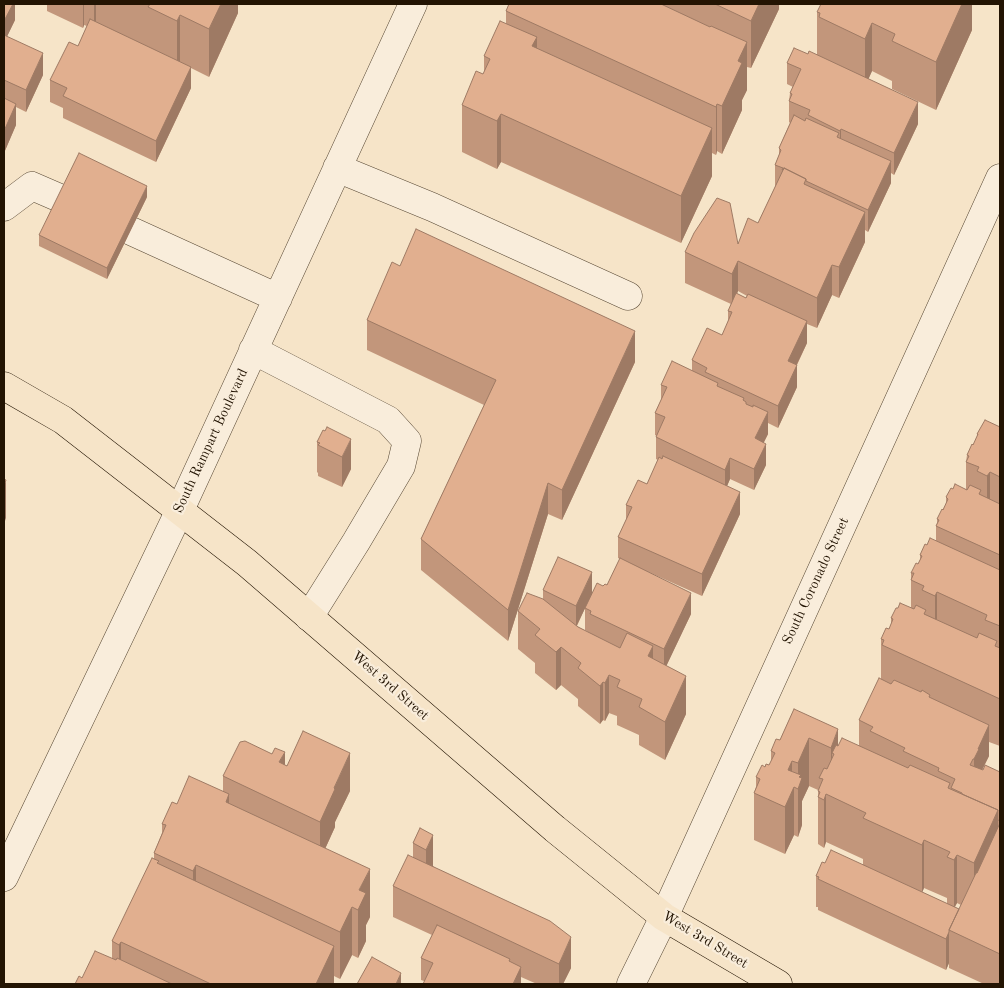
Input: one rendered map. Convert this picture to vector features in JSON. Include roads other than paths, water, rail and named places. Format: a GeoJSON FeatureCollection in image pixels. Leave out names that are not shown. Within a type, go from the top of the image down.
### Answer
{"type":"FeatureCollection","features":[{"type":"Feature","properties":{"kind":"main road","name":"West 3rd Street"},"geometry":{"type":"LineString","coordinates":[[4,386],[62,420],[247,563],[555,829],[664,917],[778,984]]}},
{"type":"Feature","properties":{"kind":"street","name":"South Rampart Boulevard"},"geometry":{"type":"LineString","coordinates":[[4,876],[180,510],[413,4]]}},
{"type":"Feature","properties":{"kind":"street"},"geometry":{"type":"LineString","coordinates":[[337,168],[432,206],[628,296]]}},
{"type":"Feature","properties":{"kind":"street","name":"South Coronado Street"},"geometry":{"type":"LineString","coordinates":[[631,984],[664,917],[1000,178]]}},
{"type":"Feature","properties":{"kind":"street"},"geometry":{"type":"LineString","coordinates":[[4,207],[32,186],[62,199]]}},
{"type":"Feature","properties":{"kind":"street"},"geometry":{"type":"LineString","coordinates":[[131,230],[278,298]]}},
{"type":"Feature","properties":{"kind":"street"},"geometry":{"type":"LineString","coordinates":[[253,350],[388,420],[407,441],[401,466],[309,617]]}}]}
